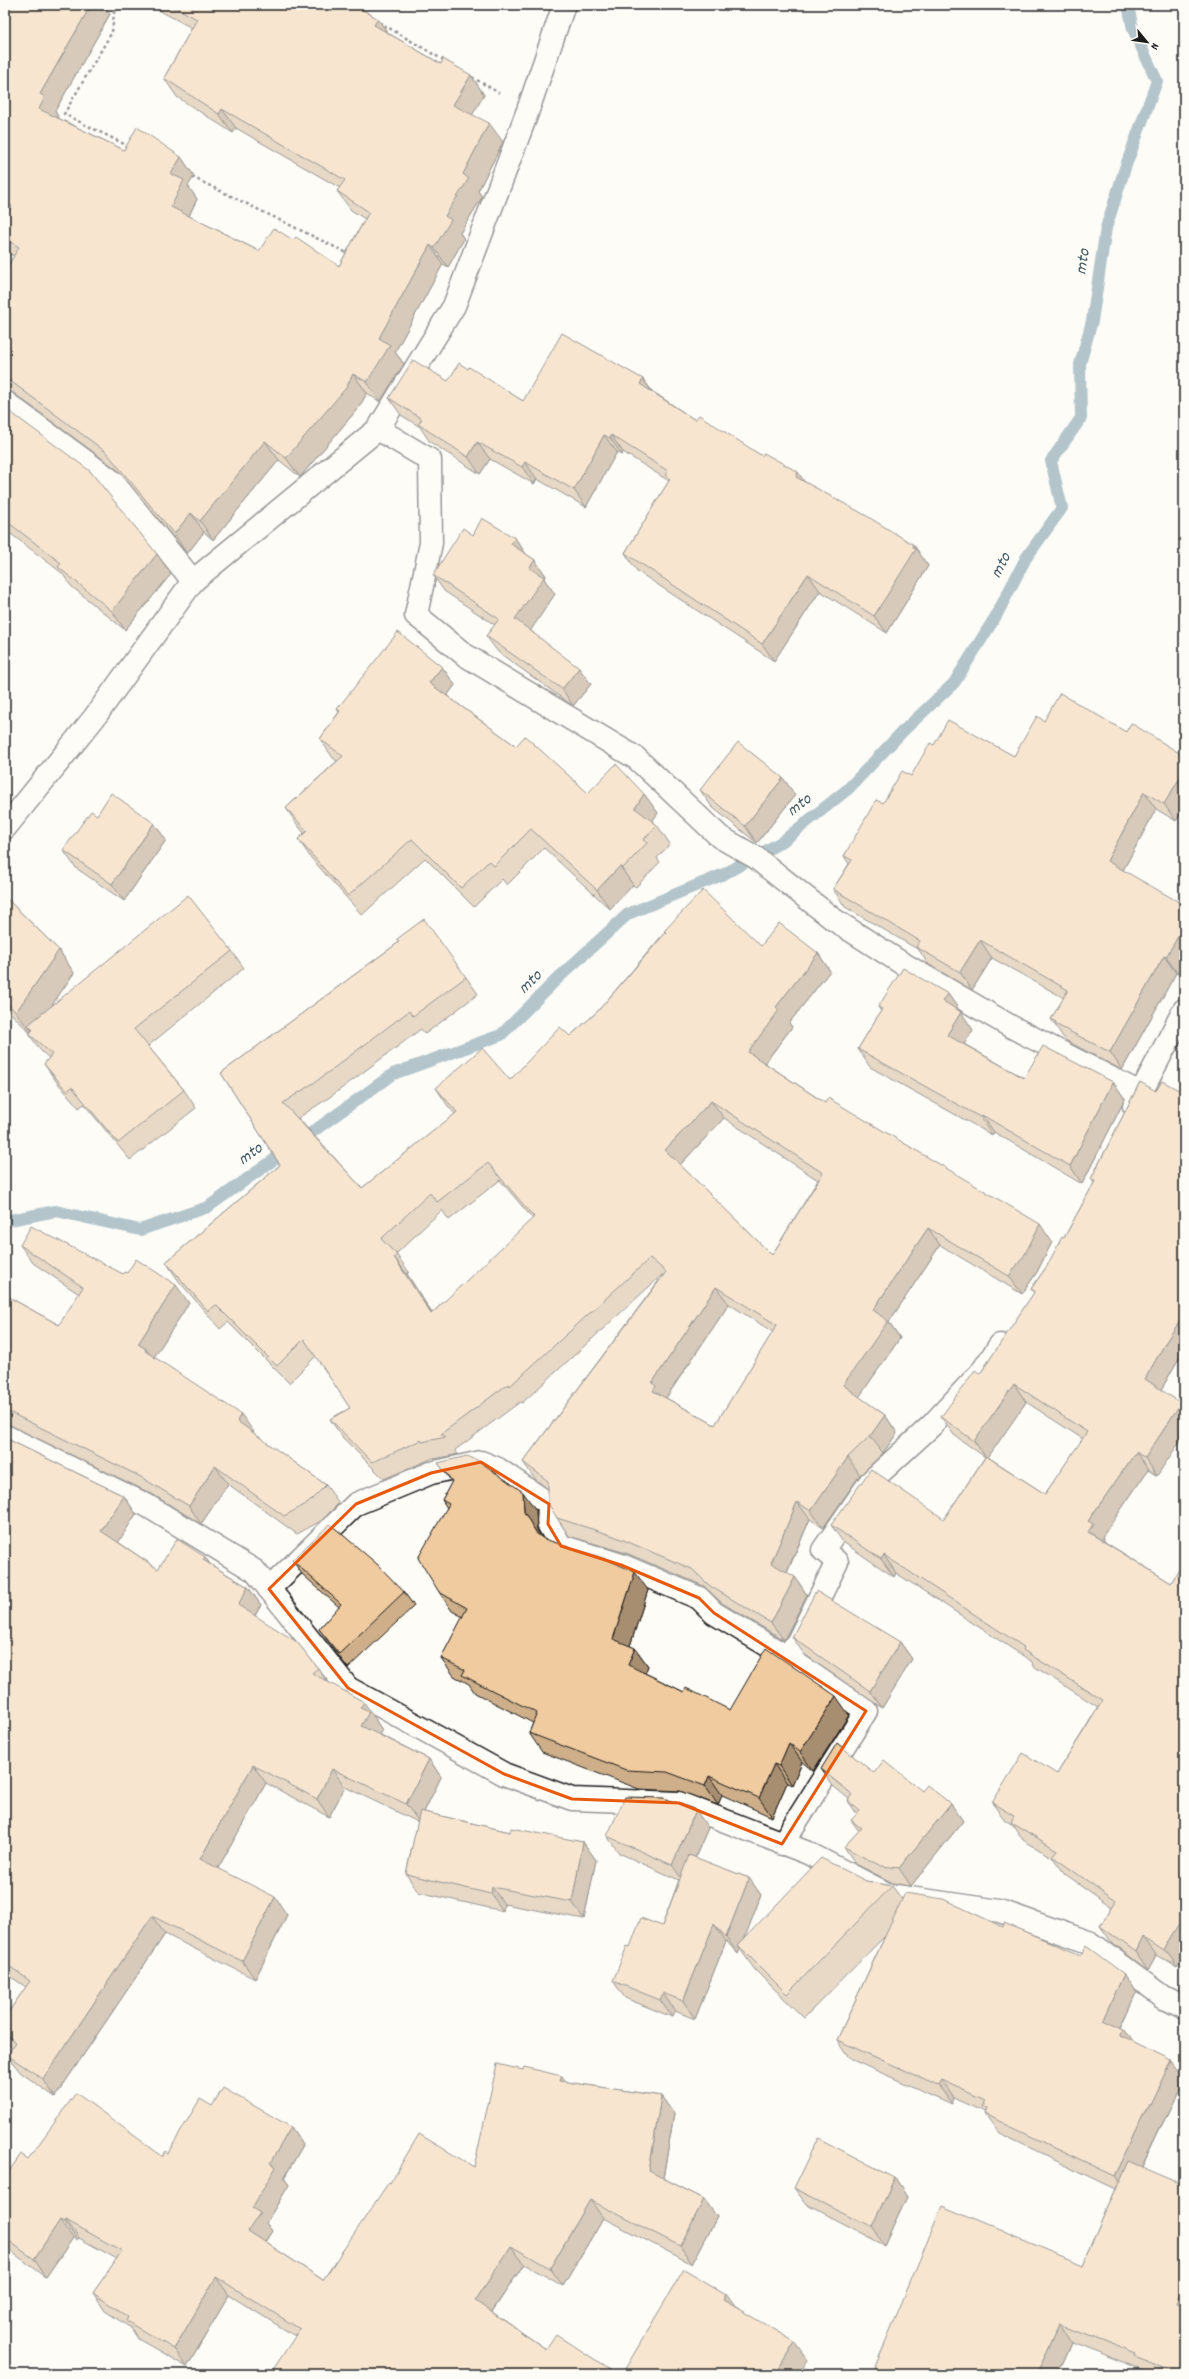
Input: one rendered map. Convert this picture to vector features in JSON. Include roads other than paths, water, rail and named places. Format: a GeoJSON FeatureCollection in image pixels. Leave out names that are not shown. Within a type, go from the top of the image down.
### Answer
{"type":"FeatureCollection","features":[{"type":"Feature","properties":{"kind":"street"},"geometry":{"type":"LineString","coordinates":[[5,828],[94,718],[193,581],[378,429],[454,306],[527,113],[564,5]]}},
{"type":"Feature","properties":{"kind":"street"},"geometry":{"type":"LineString","coordinates":[[5,402],[112,481],[193,581]]}},
{"type":"Feature","properties":{"kind":"street"},"geometry":{"type":"LineString","coordinates":[[378,429],[430,460],[431,543],[416,615],[465,655],[636,758],[720,837],[755,857],[833,919],[900,962],[1010,1026],[1140,1093]]}},
{"type":"Feature","properties":{"kind":"street"},"geometry":{"type":"LineString","coordinates":[[1126,1122],[1184,1010]]}},
{"type":"Feature","properties":{"kind":"street"},"geometry":{"type":"LineString","coordinates":[[787,1658],[798,1641],[837,1562],[823,1550],[870,1482],[932,1425],[983,1370],[1013,1327]]}},
{"type":"Feature","properties":{"kind":"street"},"geometry":{"type":"LineString","coordinates":[[5,1436],[146,1505],[255,1571],[348,1688],[504,1774],[572,1799],[679,1803],[808,1853],[889,1895],[1000,1911],[1091,1943],[1164,1997],[1184,2007]]}},
{"type":"Feature","properties":{"kind":"street"},"geometry":{"type":"LineString","coordinates":[[269,1589],[356,1504],[431,1473],[481,1462],[498,1470],[549,1504],[548,1524],[561,1546],[621,1565],[699,1598],[714,1613],[787,1658],[866,1711],[782,1844]]}},
{"type":"Feature","properties":{"kind":"waterway","name":"mto"},"geometry":{"type":"LineString","coordinates":[[5,1221],[56,1211],[140,1230],[208,1207],[393,1074],[501,1035],[556,980],[628,914],[724,874],[783,841],[848,789],[902,732],[954,683],[996,616],[1026,558],[1062,508],[1051,461],[1081,418],[1080,364],[1092,321],[1106,228],[1125,168],[1157,81],[1133,29],[1128,5]]}}]}
